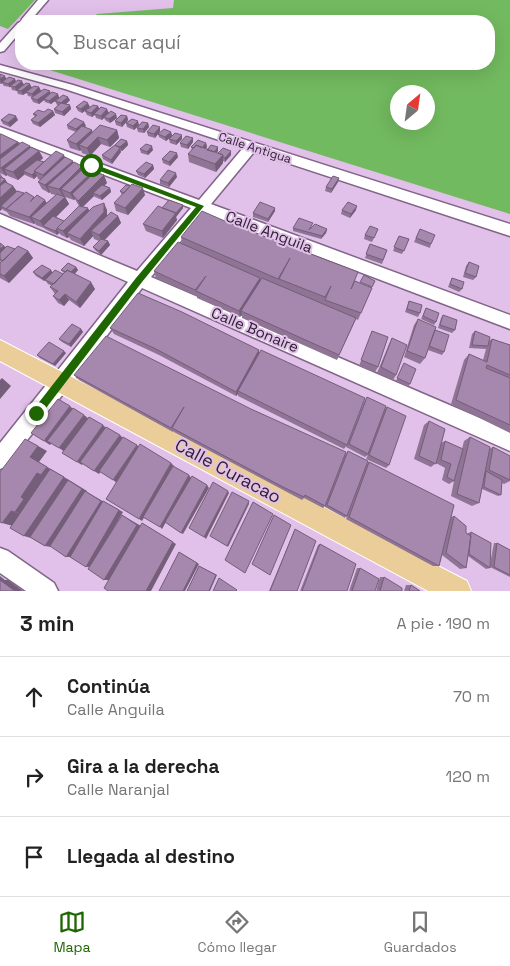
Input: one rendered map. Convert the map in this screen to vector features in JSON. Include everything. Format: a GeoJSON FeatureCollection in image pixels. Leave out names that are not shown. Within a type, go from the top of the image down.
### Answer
{"type":"FeatureCollection","features":[{"type":"Feature","properties":{"kind":"main road","name":"Calle Curacao"},"geometry":{"type":"LineString","coordinates":[[0,350],[457,591]]}},
{"type":"Feature","properties":{"kind":"street"},"geometry":{"type":"LineString","coordinates":[[29,15],[43,0]]}},
{"type":"Feature","properties":{"kind":"street"},"geometry":{"type":"LineString","coordinates":[[0,49],[15,32]]}},
{"type":"Feature","properties":{"kind":"street","name":"Calle Antigua"},"geometry":{"type":"LineString","coordinates":[[0,68],[69,87],[510,230]]}},
{"type":"Feature","properties":{"kind":"street","name":"Calle Anguila"},"geometry":{"type":"LineString","coordinates":[[0,131],[510,322]]}},
{"type":"Feature","properties":{"kind":"street"},"geometry":{"type":"LineString","coordinates":[[0,459],[139,280],[251,147]]}},
{"type":"Feature","properties":{"kind":"street","name":"Calle Bonaire"},"geometry":{"type":"LineString","coordinates":[[0,219],[510,441]]}},
{"type":"Feature","properties":{"kind":"street"},"geometry":{"type":"LineString","coordinates":[[0,559],[46,591]]}},
{"type":"Feature","properties":{"kind":"green space"},"geometry":{"type":"Polygon","coordinates":[[[0,0],[35,0],[21,15],[15,15],[15,21],[8,29],[0,26],[0,0]]]}},
{"type":"Feature","properties":{"kind":"green space"},"geometry":{"type":"Polygon","coordinates":[[[174,0],[510,0],[510,214],[50,70],[495,70],[495,15],[96,15],[173,8],[174,0]]]}},
{"type":"Feature","properties":{"kind":"building"},"geometry":{"type":"Polygon","coordinates":[[[9,77],[15,79],[8,84],[2,82],[9,77]]]}},
{"type":"Feature","properties":{"kind":"building"},"geometry":{"type":"Polygon","coordinates":[[[18,80],[22,81],[15,87],[10,86],[18,80]]]}},
{"type":"Feature","properties":{"kind":"building"},"geometry":{"type":"Polygon","coordinates":[[[26,83],[30,84],[21,91],[17,90],[26,83]]]}},
{"type":"Feature","properties":{"kind":"building"},"geometry":{"type":"Polygon","coordinates":[[[34,86],[39,87],[32,94],[26,92],[34,86]]]}},
{"type":"Feature","properties":{"kind":"building"},"geometry":{"type":"Polygon","coordinates":[[[44,89],[50,91],[37,100],[31,98],[44,89]]]}},
{"type":"Feature","properties":{"kind":"building"},"geometry":{"type":"Polygon","coordinates":[[[52,92],[58,94],[49,101],[44,99],[52,92]]]}},
{"type":"Feature","properties":{"kind":"building"},"geometry":{"type":"Polygon","coordinates":[[[63,95],[68,97],[61,103],[55,101],[63,95]]]}},
{"type":"Feature","properties":{"kind":"building"},"geometry":{"type":"Polygon","coordinates":[[[84,101],[88,103],[81,109],[76,107],[84,101]]]}},
{"type":"Feature","properties":{"kind":"building"},"geometry":{"type":"Polygon","coordinates":[[[61,103],[70,105],[62,112],[54,109],[61,103]]]}},
{"type":"Feature","properties":{"kind":"building"},"geometry":{"type":"Polygon","coordinates":[[[93,105],[98,106],[91,113],[85,111],[93,105]]]}},
{"type":"Feature","properties":{"kind":"building"},"geometry":{"type":"Polygon","coordinates":[[[101,107],[107,109],[101,116],[94,114],[101,107]]]}},
{"type":"Feature","properties":{"kind":"building"},"geometry":{"type":"Polygon","coordinates":[[[48,109],[53,111],[38,123],[31,120],[37,115],[33,114],[38,110],[44,112],[48,109]]]}},
{"type":"Feature","properties":{"kind":"building"},"geometry":{"type":"Polygon","coordinates":[[[111,111],[116,114],[109,119],[104,117],[111,111]]]}},
{"type":"Feature","properties":{"kind":"building"},"geometry":{"type":"Polygon","coordinates":[[[9,114],[16,116],[8,123],[1,120],[9,114]]]}},
{"type":"Feature","properties":{"kind":"building"},"geometry":{"type":"Polygon","coordinates":[[[121,115],[127,116],[121,123],[115,121],[121,115]]]}},
{"type":"Feature","properties":{"kind":"building"},"geometry":{"type":"Polygon","coordinates":[[[75,118],[84,122],[76,129],[67,125],[75,118]]]}},
{"type":"Feature","properties":{"kind":"building"},"geometry":{"type":"Polygon","coordinates":[[[132,119],[138,121],[133,126],[126,123],[132,119]]]}},
{"type":"Feature","properties":{"kind":"building"},"geometry":{"type":"Polygon","coordinates":[[[142,122],[148,123],[143,129],[137,128],[142,122]]]}},
{"type":"Feature","properties":{"kind":"building"},"geometry":{"type":"Polygon","coordinates":[[[100,125],[117,130],[107,140],[98,137],[87,148],[79,145],[100,125]]]}},
{"type":"Feature","properties":{"kind":"building"},"geometry":{"type":"Polygon","coordinates":[[[153,125],[160,127],[154,134],[147,132],[153,125]]]}},
{"type":"Feature","properties":{"kind":"building"},"geometry":{"type":"Polygon","coordinates":[[[82,126],[92,130],[76,144],[67,140],[82,126]]]}},
{"type":"Feature","properties":{"kind":"building"},"geometry":{"type":"Polygon","coordinates":[[[164,129],[171,132],[165,137],[158,134],[164,129]]]}},
{"type":"Feature","properties":{"kind":"building"},"geometry":{"type":"Polygon","coordinates":[[[175,133],[182,135],[176,141],[169,139],[175,133]]]}},
{"type":"Feature","properties":{"kind":"building"},"geometry":{"type":"Polygon","coordinates":[[[0,134],[18,142],[0,155],[0,134]]]}},
{"type":"Feature","properties":{"kind":"building"},"geometry":{"type":"Polygon","coordinates":[[[186,136],[193,138],[187,145],[180,143],[186,136]]]}},
{"type":"Feature","properties":{"kind":"building"},"geometry":{"type":"Polygon","coordinates":[[[121,139],[127,141],[120,147],[115,145],[121,139]]]}},
{"type":"Feature","properties":{"kind":"building"},"geometry":{"type":"Polygon","coordinates":[[[198,140],[206,143],[202,148],[196,145],[194,148],[191,147],[198,140]]]}},
{"type":"Feature","properties":{"kind":"building"},"geometry":{"type":"Polygon","coordinates":[[[22,142],[30,146],[0,168],[0,159],[22,142]]]}},
{"type":"Feature","properties":{"kind":"building"},"geometry":{"type":"Polygon","coordinates":[[[146,144],[152,146],[147,152],[140,149],[146,144]]]}},
{"type":"Feature","properties":{"kind":"building"},"geometry":{"type":"Polygon","coordinates":[[[115,145],[120,148],[111,160],[102,155],[115,145]]]}},
{"type":"Feature","properties":{"kind":"building"},"geometry":{"type":"Polygon","coordinates":[[[196,145],[223,155],[215,164],[188,154],[196,145]]]}},
{"type":"Feature","properties":{"kind":"building"},"geometry":{"type":"Polygon","coordinates":[[[211,145],[218,147],[214,152],[207,150],[211,145]]]}},
{"type":"Feature","properties":{"kind":"building"},"geometry":{"type":"Polygon","coordinates":[[[31,147],[39,151],[13,172],[4,169],[31,147]]]}},
{"type":"Feature","properties":{"kind":"building"},"geometry":{"type":"Polygon","coordinates":[[[223,148],[231,151],[225,158],[218,153],[223,148]]]}},
{"type":"Feature","properties":{"kind":"building"},"geometry":{"type":"Polygon","coordinates":[[[56,151],[64,155],[43,175],[34,171],[56,151]]]}},
{"type":"Feature","properties":{"kind":"building"},"geometry":{"type":"Polygon","coordinates":[[[170,151],[177,153],[169,162],[162,159],[170,151]]]}},
{"type":"Feature","properties":{"kind":"building"},"geometry":{"type":"Polygon","coordinates":[[[65,157],[73,161],[45,185],[38,182],[65,157]]]}},
{"type":"Feature","properties":{"kind":"building"},"geometry":{"type":"Polygon","coordinates":[[[37,160],[44,162],[32,175],[23,171],[37,160]]]}},
{"type":"Feature","properties":{"kind":"building"},"geometry":{"type":"Polygon","coordinates":[[[74,162],[82,166],[59,189],[47,186],[74,162]]]}},
{"type":"Feature","properties":{"kind":"building"},"geometry":{"type":"Polygon","coordinates":[[[146,162],[153,165],[144,174],[136,171],[146,162]]]}},
{"type":"Feature","properties":{"kind":"building"},"geometry":{"type":"Polygon","coordinates":[[[85,167],[93,171],[70,193],[61,189],[85,167]]]}},
{"type":"Feature","properties":{"kind":"building"},"geometry":{"type":"Polygon","coordinates":[[[168,170],[176,173],[168,183],[160,180],[168,170]]]}},
{"type":"Feature","properties":{"kind":"building"},"geometry":{"type":"Polygon","coordinates":[[[95,172],[104,175],[78,201],[72,194],[95,172]]]}},
{"type":"Feature","properties":{"kind":"building"},"geometry":{"type":"Polygon","coordinates":[[[333,176],[339,178],[332,189],[326,187],[333,176]]]}},
{"type":"Feature","properties":{"kind":"building"},"geometry":{"type":"Polygon","coordinates":[[[0,177],[5,179],[0,184],[0,177]]]}},
{"type":"Feature","properties":{"kind":"building"},"geometry":{"type":"Polygon","coordinates":[[[5,182],[13,186],[0,198],[0,186],[5,182]]]}},
{"type":"Feature","properties":{"kind":"building"},"geometry":{"type":"Polygon","coordinates":[[[132,184],[143,188],[125,208],[114,203],[132,184]]]}},
{"type":"Feature","properties":{"kind":"building"},"geometry":{"type":"Polygon","coordinates":[[[102,185],[110,188],[100,196],[93,193],[102,185]]]}},
{"type":"Feature","properties":{"kind":"building"},"geometry":{"type":"Polygon","coordinates":[[[126,185],[130,186],[124,193],[120,191],[126,185]]]}},
{"type":"Feature","properties":{"kind":"building"},"geometry":{"type":"Polygon","coordinates":[[[17,191],[24,193],[6,209],[1,206],[17,191]]]}},
{"type":"Feature","properties":{"kind":"building"},"geometry":{"type":"Polygon","coordinates":[[[26,192],[34,197],[30,202],[37,195],[45,200],[29,217],[6,209],[26,192]]]}},
{"type":"Feature","properties":{"kind":"building"},"geometry":{"type":"Polygon","coordinates":[[[57,194],[65,197],[40,221],[31,217],[57,194]]]}},
{"type":"Feature","properties":{"kind":"building"},"geometry":{"type":"Polygon","coordinates":[[[169,200],[183,205],[176,213],[162,208],[169,200]]]}},
{"type":"Feature","properties":{"kind":"building"},"geometry":{"type":"Polygon","coordinates":[[[260,202],[275,208],[268,219],[253,213],[260,202]]]}},
{"type":"Feature","properties":{"kind":"building"},"geometry":{"type":"Polygon","coordinates":[[[348,202],[357,206],[351,214],[342,210],[348,202]]]}},
{"type":"Feature","properties":{"kind":"building"},"geometry":{"type":"Polygon","coordinates":[[[104,203],[104,212],[80,239],[67,233],[93,207],[104,203]]]}},
{"type":"Feature","properties":{"kind":"building"},"geometry":{"type":"Polygon","coordinates":[[[79,206],[88,208],[63,231],[57,228],[79,206]]]}},
{"type":"Feature","properties":{"kind":"building"},"geometry":{"type":"Polygon","coordinates":[[[158,206],[176,213],[162,231],[143,224],[158,206]]]}},
{"type":"Feature","properties":{"kind":"building"},"geometry":{"type":"Polygon","coordinates":[[[202,211],[358,272],[351,289],[355,281],[372,288],[361,313],[325,300],[331,286],[325,297],[279,279],[290,258],[278,279],[181,237],[202,211]]]}},
{"type":"Feature","properties":{"kind":"building"},"geometry":{"type":"Polygon","coordinates":[[[111,212],[118,216],[99,235],[91,231],[111,212]]]}},
{"type":"Feature","properties":{"kind":"building"},"geometry":{"type":"Polygon","coordinates":[[[53,216],[64,221],[55,231],[43,226],[53,216]]]}},
{"type":"Feature","properties":{"kind":"building"},"geometry":{"type":"Polygon","coordinates":[[[299,218],[313,223],[309,230],[315,224],[327,229],[322,236],[293,228],[299,218]]]}},
{"type":"Feature","properties":{"kind":"building"},"geometry":{"type":"Polygon","coordinates":[[[370,226],[378,229],[374,238],[365,235],[370,226]]]}},
{"type":"Feature","properties":{"kind":"building"},"geometry":{"type":"Polygon","coordinates":[[[420,229],[435,235],[431,244],[416,238],[420,229]]]}},
{"type":"Feature","properties":{"kind":"building"},"geometry":{"type":"Polygon","coordinates":[[[399,236],[409,239],[404,251],[394,247],[399,236]]]}},
{"type":"Feature","properties":{"kind":"building"},"geometry":{"type":"Polygon","coordinates":[[[101,239],[108,241],[99,251],[93,247],[101,239]]]}},
{"type":"Feature","properties":{"kind":"building"},"geometry":{"type":"Polygon","coordinates":[[[178,242],[260,278],[239,311],[196,291],[206,276],[195,290],[154,271],[178,242]]]}},
{"type":"Feature","properties":{"kind":"building"},"geometry":{"type":"Polygon","coordinates":[[[370,244],[387,250],[383,260],[366,254],[370,244]]]}},
{"type":"Feature","properties":{"kind":"building"},"geometry":{"type":"Polygon","coordinates":[[[7,246],[15,249],[3,261],[0,259],[0,253],[7,246]]]}},
{"type":"Feature","properties":{"kind":"building"},"geometry":{"type":"Polygon","coordinates":[[[18,246],[28,251],[4,276],[0,274],[0,263],[18,246]]]}},
{"type":"Feature","properties":{"kind":"building"},"geometry":{"type":"Polygon","coordinates":[[[469,262],[479,266],[476,277],[465,273],[469,262]]]}},
{"type":"Feature","properties":{"kind":"building"},"geometry":{"type":"Polygon","coordinates":[[[68,263],[76,267],[71,272],[61,270],[68,263]]]}},
{"type":"Feature","properties":{"kind":"building"},"geometry":{"type":"Polygon","coordinates":[[[42,265],[51,270],[42,278],[33,272],[42,265]]]}},
{"type":"Feature","properties":{"kind":"building"},"geometry":{"type":"Polygon","coordinates":[[[55,270],[63,274],[54,284],[45,280],[55,270]]]}},
{"type":"Feature","properties":{"kind":"building"},"geometry":{"type":"Polygon","coordinates":[[[67,270],[91,282],[76,302],[65,294],[59,300],[53,296],[58,291],[50,287],[67,270]]]}},
{"type":"Feature","properties":{"kind":"building"},"geometry":{"type":"Polygon","coordinates":[[[364,275],[375,281],[372,287],[360,282],[364,275]]]}},
{"type":"Feature","properties":{"kind":"building"},"geometry":{"type":"Polygon","coordinates":[[[262,278],[356,318],[339,355],[241,311],[262,278]]]}},
{"type":"Feature","properties":{"kind":"building"},"geometry":{"type":"Polygon","coordinates":[[[452,278],[464,282],[462,289],[450,284],[452,278]]]}},
{"type":"Feature","properties":{"kind":"building"},"geometry":{"type":"Polygon","coordinates":[[[138,293],[182,312],[259,350],[236,392],[156,349],[110,328],[138,293]]]}},
{"type":"Feature","properties":{"kind":"building"},"geometry":{"type":"Polygon","coordinates":[[[409,301],[422,305],[420,313],[407,309],[409,301]]]}},
{"type":"Feature","properties":{"kind":"building"},"geometry":{"type":"Polygon","coordinates":[[[426,308],[439,313],[436,322],[423,316],[426,308]]]}},
{"type":"Feature","properties":{"kind":"building"},"geometry":{"type":"Polygon","coordinates":[[[443,315],[457,320],[455,330],[440,325],[443,315]]]}},
{"type":"Feature","properties":{"kind":"building"},"geometry":{"type":"Polygon","coordinates":[[[418,319],[436,327],[425,358],[407,351],[418,319]]]}},
{"type":"Feature","properties":{"kind":"building"},"geometry":{"type":"Polygon","coordinates":[[[72,324],[81,329],[69,344],[59,339],[72,324]]]}},
{"type":"Feature","properties":{"kind":"building"},"geometry":{"type":"Polygon","coordinates":[[[435,330],[449,335],[444,352],[429,346],[435,330]]]}},
{"type":"Feature","properties":{"kind":"building"},"geometry":{"type":"Polygon","coordinates":[[[372,331],[388,337],[378,367],[361,360],[372,331]]]}},
{"type":"Feature","properties":{"kind":"building"},"geometry":{"type":"Polygon","coordinates":[[[475,331],[490,337],[488,346],[472,345],[475,331]]]}},
{"type":"Feature","properties":{"kind":"building"},"geometry":{"type":"Polygon","coordinates":[[[106,336],[251,409],[346,452],[325,506],[305,495],[304,497],[283,487],[172,428],[184,407],[171,428],[74,375],[106,336]]]}},
{"type":"Feature","properties":{"kind":"building"},"geometry":{"type":"Polygon","coordinates":[[[392,338],[407,345],[396,375],[381,367],[392,338]]]}},
{"type":"Feature","properties":{"kind":"building"},"geometry":{"type":"Polygon","coordinates":[[[492,339],[510,345],[510,375],[487,365],[486,368],[510,378],[510,425],[456,400],[469,354],[487,362],[492,339]]]}},
{"type":"Feature","properties":{"kind":"building"},"geometry":{"type":"Polygon","coordinates":[[[49,342],[64,351],[53,364],[37,355],[49,342]]]}},
{"type":"Feature","properties":{"kind":"building"},"geometry":{"type":"Polygon","coordinates":[[[261,350],[365,398],[347,445],[238,391],[261,350]]]}},
{"type":"Feature","properties":{"kind":"building"},"geometry":{"type":"Polygon","coordinates":[[[404,363],[416,369],[410,384],[397,378],[404,363]]]}},
{"type":"Feature","properties":{"kind":"building"},"geometry":{"type":"Polygon","coordinates":[[[367,397],[386,406],[368,454],[349,444],[367,397]]]}},
{"type":"Feature","properties":{"kind":"building"},"geometry":{"type":"Polygon","coordinates":[[[58,399],[70,406],[44,441],[31,433],[58,399]]]}},
{"type":"Feature","properties":{"kind":"building"},"geometry":{"type":"Polygon","coordinates":[[[387,407],[406,416],[389,465],[369,455],[387,407]]]}},
{"type":"Feature","properties":{"kind":"building"},"geometry":{"type":"Polygon","coordinates":[[[73,408],[84,415],[59,448],[47,441],[73,408]]]}},
{"type":"Feature","properties":{"kind":"building"},"geometry":{"type":"Polygon","coordinates":[[[89,417],[103,425],[77,462],[62,453],[89,417]]]}},
{"type":"Feature","properties":{"kind":"building"},"geometry":{"type":"Polygon","coordinates":[[[429,421],[445,429],[436,464],[419,456],[429,421]]]}},
{"type":"Feature","properties":{"kind":"building"},"geometry":{"type":"Polygon","coordinates":[[[106,427],[120,435],[94,471],[80,462],[106,427]]]}},
{"type":"Feature","properties":{"kind":"building"},"geometry":{"type":"Polygon","coordinates":[[[123,437],[137,445],[113,480],[99,471],[123,437]]]}},
{"type":"Feature","properties":{"kind":"building"},"geometry":{"type":"Polygon","coordinates":[[[470,437],[490,447],[479,503],[457,494],[470,437]]]}},
{"type":"Feature","properties":{"kind":"building"},"geometry":{"type":"Polygon","coordinates":[[[25,439],[38,446],[30,457],[47,467],[41,475],[37,473],[21,497],[24,499],[15,512],[11,511],[2,523],[0,522],[0,472],[25,439]]]}},
{"type":"Feature","properties":{"kind":"building"},"geometry":{"type":"Polygon","coordinates":[[[445,441],[463,449],[454,481],[447,477],[451,464],[441,460],[445,441]]]}},
{"type":"Feature","properties":{"kind":"building"},"geometry":{"type":"Polygon","coordinates":[[[140,444],[171,463],[139,519],[106,499],[140,444]]]}},
{"type":"Feature","properties":{"kind":"building"},"geometry":{"type":"Polygon","coordinates":[[[493,447],[510,456],[510,480],[489,470],[493,447]]]}},
{"type":"Feature","properties":{"kind":"building"},"geometry":{"type":"Polygon","coordinates":[[[348,451],[368,461],[347,516],[327,505],[348,451]]]}},
{"type":"Feature","properties":{"kind":"building"},"geometry":{"type":"Polygon","coordinates":[[[369,462],[454,505],[439,566],[349,517],[369,462]]]}},
{"type":"Feature","properties":{"kind":"building"},"geometry":{"type":"Polygon","coordinates":[[[173,466],[189,475],[160,527],[143,517],[173,466]]]}},
{"type":"Feature","properties":{"kind":"building"},"geometry":{"type":"Polygon","coordinates":[[[50,469],[64,477],[24,536],[10,528],[50,469]]]}},
{"type":"Feature","properties":{"kind":"building"},"geometry":{"type":"Polygon","coordinates":[[[486,471],[502,480],[501,495],[484,487],[486,471]]]}},
{"type":"Feature","properties":{"kind":"building"},"geometry":{"type":"Polygon","coordinates":[[[192,476],[207,485],[181,533],[165,522],[192,476]]]}},
{"type":"Feature","properties":{"kind":"building"},"geometry":{"type":"Polygon","coordinates":[[[68,480],[82,489],[45,546],[30,537],[68,480]]]}},
{"type":"Feature","properties":{"kind":"building"},"geometry":{"type":"Polygon","coordinates":[[[213,482],[228,491],[204,537],[189,528],[213,482]]]}},
{"type":"Feature","properties":{"kind":"building"},"geometry":{"type":"Polygon","coordinates":[[[85,491],[101,501],[66,557],[50,546],[85,491]]]}},
{"type":"Feature","properties":{"kind":"building"},"geometry":{"type":"Polygon","coordinates":[[[232,492],[249,501],[227,546],[210,536],[232,492]]]}},
{"type":"Feature","properties":{"kind":"building"},"geometry":{"type":"Polygon","coordinates":[[[103,501],[119,510],[86,567],[70,557],[103,501]]]}},
{"type":"Feature","properties":{"kind":"building"},"geometry":{"type":"Polygon","coordinates":[[[253,502],[273,514],[245,573],[225,560],[253,502]]]}},
{"type":"Feature","properties":{"kind":"building"},"geometry":{"type":"Polygon","coordinates":[[[122,515],[137,525],[104,580],[88,569],[122,515]]]}},
{"type":"Feature","properties":{"kind":"building"},"geometry":{"type":"Polygon","coordinates":[[[274,515],[291,525],[270,575],[252,564],[274,515]]]}},
{"type":"Feature","properties":{"kind":"building"},"geometry":{"type":"Polygon","coordinates":[[[454,516],[466,526],[466,533],[471,536],[466,568],[446,553],[454,516]]]}},
{"type":"Feature","properties":{"kind":"building"},"geometry":{"type":"Polygon","coordinates":[[[142,523],[173,542],[146,591],[108,591],[104,588],[142,523]]]}},
{"type":"Feature","properties":{"kind":"building"},"geometry":{"type":"Polygon","coordinates":[[[295,529],[316,541],[297,591],[270,591],[295,529]]]}},
{"type":"Feature","properties":{"kind":"building"},"geometry":{"type":"Polygon","coordinates":[[[471,532],[491,543],[490,568],[469,554],[471,532]]]}},
{"type":"Feature","properties":{"kind":"building"},"geometry":{"type":"Polygon","coordinates":[[[497,543],[510,550],[510,575],[494,567],[497,543]]]}},
{"type":"Feature","properties":{"kind":"building"},"geometry":{"type":"Polygon","coordinates":[[[320,544],[356,564],[347,591],[302,591],[320,544]]]}},
{"type":"Feature","properties":{"kind":"building"},"geometry":{"type":"Polygon","coordinates":[[[179,552],[197,563],[183,591],[159,591],[179,552]]]}},
{"type":"Feature","properties":{"kind":"building"},"geometry":{"type":"Polygon","coordinates":[[[199,566],[216,575],[209,591],[187,591],[199,566]]]}},
{"type":"Feature","properties":{"kind":"building"},"geometry":{"type":"Polygon","coordinates":[[[360,568],[379,579],[375,591],[352,591],[360,568]]]}},
{"type":"Feature","properties":{"kind":"building"},"geometry":{"type":"Polygon","coordinates":[[[384,577],[402,588],[402,591],[380,591],[384,577]]]}},
{"type":"Feature","properties":{"kind":"building"},"geometry":{"type":"Polygon","coordinates":[[[219,578],[237,590],[213,591],[219,578]]]}},
{"type":"Feature","properties":{"kind":"building"},"geometry":{"type":"Polygon","coordinates":[[[0,580],[15,591],[0,591],[0,580]]]}},
{"type":"Feature","properties":{"kind":"building"},"geometry":{"type":"Polygon","coordinates":[[[411,585],[420,591],[409,591],[411,585]]]}},
{"type":"Feature","properties":{"kind":"route"},"geometry":{"type":"LineString","coordinates":[[36,413],[139,280],[201,206],[91,165]]}}]}
